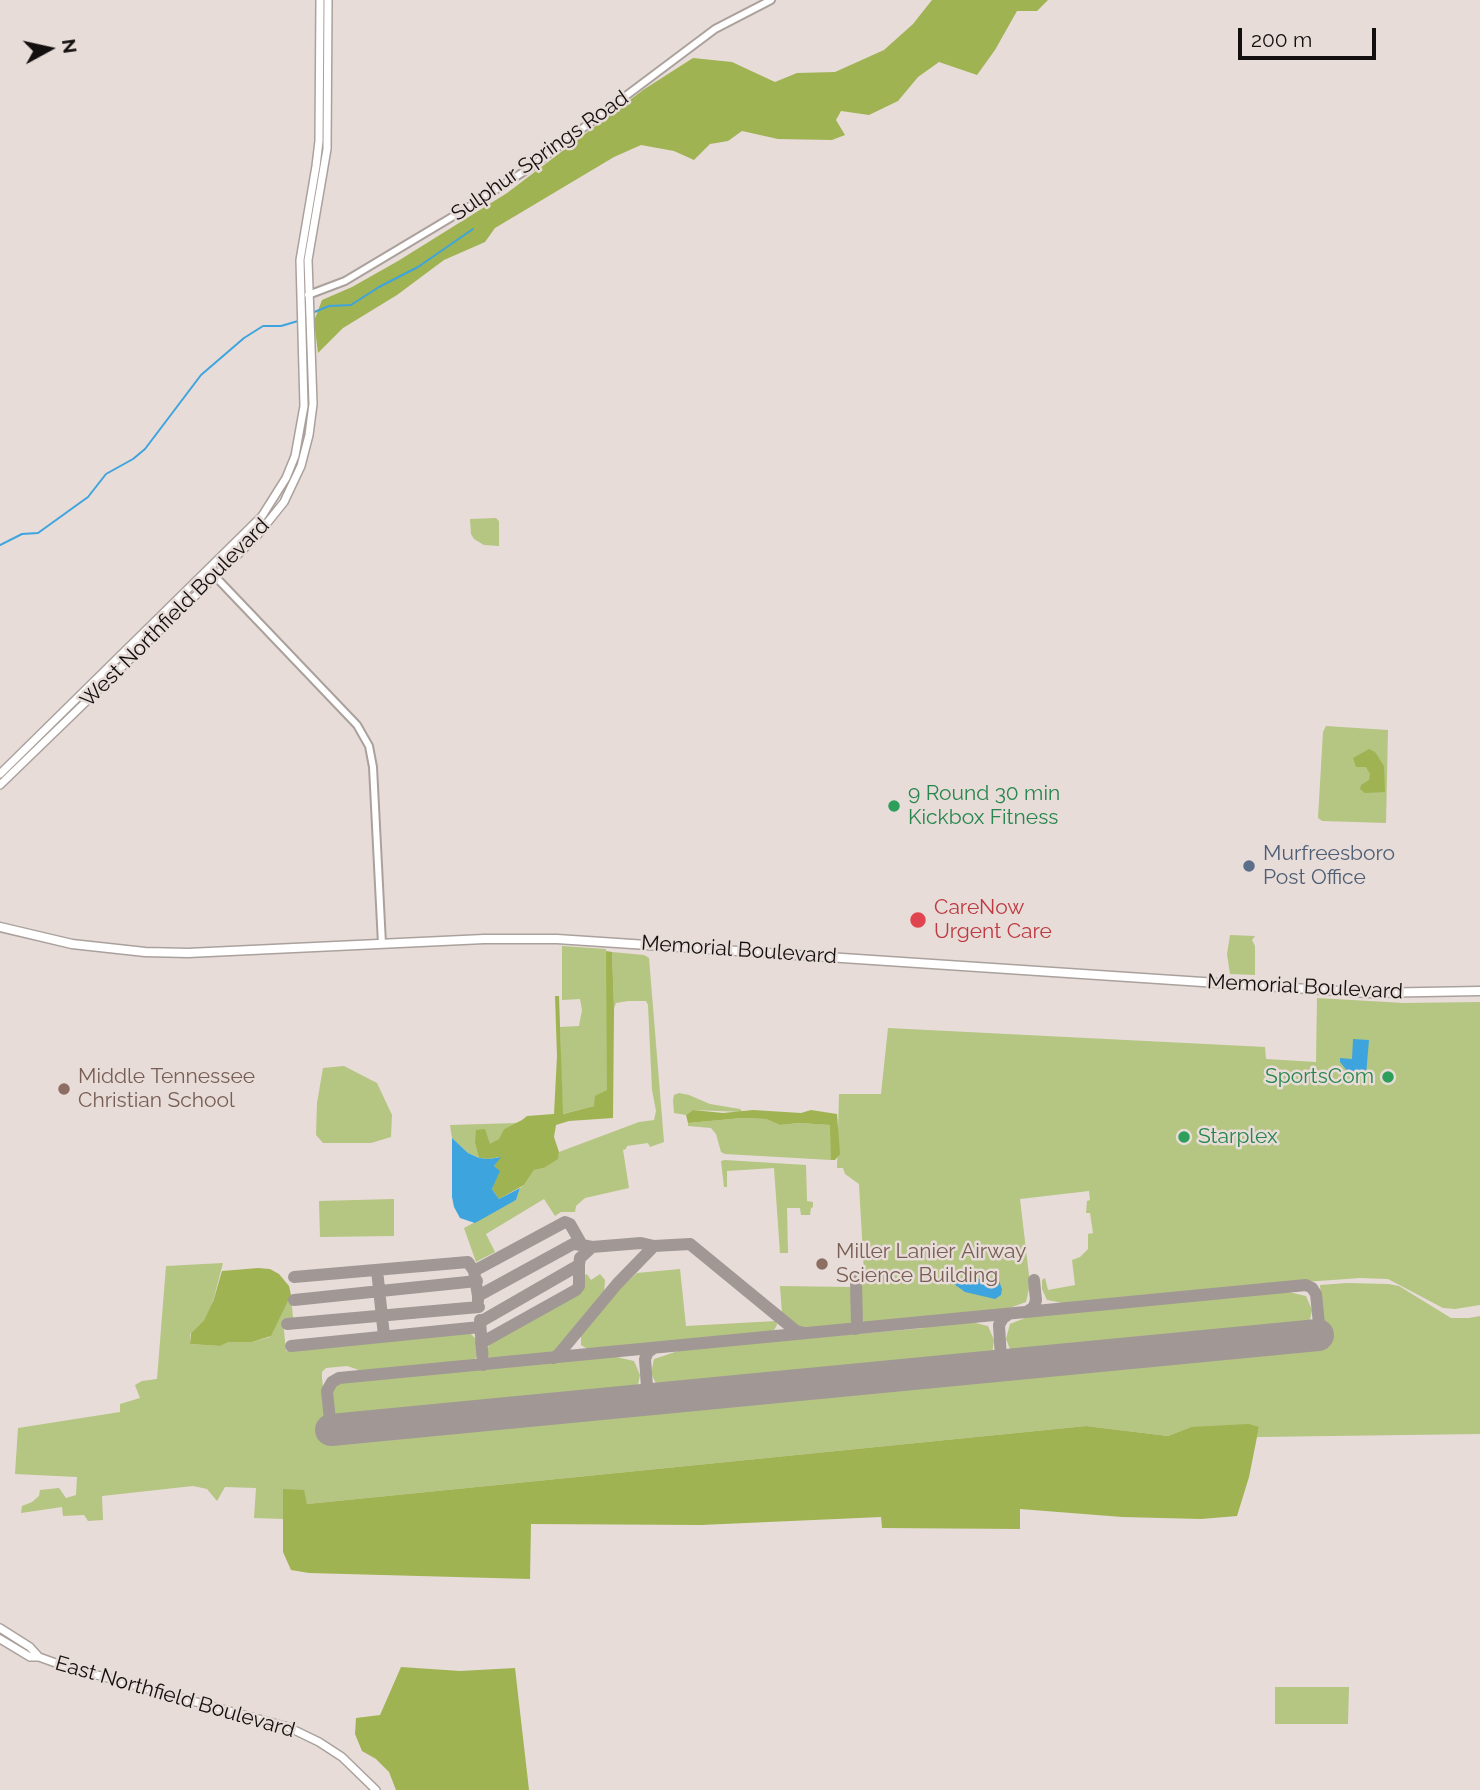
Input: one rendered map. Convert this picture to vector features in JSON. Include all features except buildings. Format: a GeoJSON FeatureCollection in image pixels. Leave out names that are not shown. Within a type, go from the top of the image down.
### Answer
{"type":"FeatureCollection","features":[{"type":"Feature","properties":{"kind":"main road","name":"West Northfield Boulevard"},"geometry":{"type":"LineString","coordinates":[[0,774],[262,516],[281,487],[295,456],[304,406],[305,312],[302,238],[319,141],[320,0]]}},
{"type":"Feature","properties":{"kind":"main road","name":"West Northfield Boulevard"},"geometry":{"type":"LineString","coordinates":[[304,297],[310,241],[327,149],[328,0]]}},
{"type":"Feature","properties":{"kind":"main road","name":"West Northfield Boulevard"},"geometry":{"type":"LineString","coordinates":[[0,785],[216,577],[256,537],[284,502],[301,466],[310,435],[313,404],[305,327]]}},
{"type":"Feature","properties":{"kind":"main road"},"geometry":{"type":"LineString","coordinates":[[177,601],[183,607]]}},
{"type":"Feature","properties":{"kind":"main road","name":"Memorial Boulevard"},"geometry":{"type":"LineString","coordinates":[[0,927],[72,944],[145,953],[522,938],[606,941],[1368,992],[1480,991]]}},
{"type":"Feature","properties":{"kind":"main road","name":"East Northfield Boulevard"},"geometry":{"type":"LineString","coordinates":[[0,1628],[30,1647],[39,1657]]}},
{"type":"Feature","properties":{"kind":"main road","name":"East Northfield Boulevard"},"geometry":{"type":"LineString","coordinates":[[0,1639],[30,1657],[39,1657],[288,1727],[342,1757],[376,1790]]}},
{"type":"Feature","properties":{"kind":"street","name":"Sulphur Springs Road"},"geometry":{"type":"LineString","coordinates":[[304,297],[345,281],[472,205],[535,164],[715,29],[771,0]]}},
{"type":"Feature","properties":{"kind":"street"},"geometry":{"type":"LineString","coordinates":[[209,570],[357,725],[369,746],[373,767],[382,944]]}},
{"type":"Feature","properties":{"kind":"green space"},"geometry":{"type":"Polygon","coordinates":[[[932,0],[1048,0],[1037,11],[1017,11],[977,75],[939,62],[918,77],[898,101],[869,115],[841,111],[836,120],[845,135],[832,140],[778,139],[742,131],[728,141],[710,144],[694,160],[674,151],[641,145],[614,157],[495,228],[485,242],[444,260],[397,295],[343,328],[318,353],[314,321],[322,300],[352,287],[398,261],[507,193],[643,90],[693,58],[732,62],[775,82],[797,73],[835,72],[884,50],[913,24],[932,0]]]}},
{"type":"Feature","properties":{"kind":"green space"},"geometry":{"type":"Polygon","coordinates":[[[496,518],[499,521],[499,546],[484,545],[474,539],[470,519],[496,518]]]}},
{"type":"Feature","properties":{"kind":"green space"},"geometry":{"type":"Polygon","coordinates":[[[1326,726],[1388,730],[1386,823],[1322,821],[1318,818],[1323,732],[1326,726]]]}},
{"type":"Feature","properties":{"kind":"green space"},"geometry":{"type":"Polygon","coordinates":[[[1369,749],[1375,752],[1384,766],[1385,792],[1365,793],[1360,789],[1361,785],[1369,780],[1370,774],[1366,767],[1356,767],[1353,758],[1369,749]]]}},
{"type":"Feature","properties":{"kind":"green space"},"geometry":{"type":"Polygon","coordinates":[[[1230,935],[1255,936],[1252,940],[1255,946],[1255,975],[1230,974],[1227,954],[1230,935]]]}},
{"type":"Feature","properties":{"kind":"green space"},"geometry":{"type":"Polygon","coordinates":[[[562,946],[606,949],[608,1008],[607,1090],[594,1106],[562,1114],[560,1027],[579,1026],[582,1010],[580,999],[562,1000],[562,946]]]}},
{"type":"Feature","properties":{"kind":"green space"},"geometry":{"type":"Polygon","coordinates":[[[606,951],[612,952],[613,1118],[569,1121],[556,1125],[554,1137],[559,1152],[558,1159],[544,1168],[534,1170],[524,1185],[499,1199],[492,1189],[499,1171],[494,1166],[499,1157],[479,1158],[475,1143],[476,1130],[485,1129],[490,1144],[499,1139],[504,1129],[527,1116],[554,1114],[557,1056],[555,996],[559,996],[563,1114],[594,1106],[595,1096],[607,1090],[606,951]]]}},
{"type":"Feature","properties":{"kind":"green space"},"geometry":{"type":"Polygon","coordinates":[[[612,952],[644,955],[649,958],[664,1142],[650,1147],[648,1143],[627,1146],[623,1150],[629,1188],[585,1198],[576,1206],[575,1212],[561,1212],[555,1216],[544,1199],[486,1234],[495,1252],[476,1262],[464,1228],[516,1200],[520,1188],[534,1170],[544,1168],[557,1159],[559,1152],[639,1122],[654,1120],[656,1111],[652,1090],[648,1005],[646,1001],[628,1001],[616,1003],[614,1008],[612,952]]]}},
{"type":"Feature","properties":{"kind":"green space"},"geometry":{"type":"Polygon","coordinates":[[[1317,998],[1404,1003],[1480,1002],[1480,1305],[1443,1308],[1388,1279],[1360,1278],[1068,1304],[1047,1300],[1042,1289],[1042,1280],[1045,1278],[1048,1290],[1075,1285],[1072,1260],[1088,1249],[1088,1234],[1093,1233],[1090,1213],[1086,1213],[1087,1201],[1090,1200],[1089,1191],[1020,1199],[1030,1284],[1026,1302],[1004,1310],[868,1324],[861,1320],[861,1279],[864,1273],[859,1184],[845,1174],[843,1168],[837,1168],[839,1094],[881,1094],[888,1028],[1265,1047],[1266,1059],[1316,1062],[1317,998]]]}},
{"type":"Feature","properties":{"kind":"green space"},"geometry":{"type":"Polygon","coordinates":[[[344,1066],[377,1083],[392,1115],[391,1137],[371,1143],[323,1143],[316,1135],[317,1103],[323,1068],[344,1066]]]}},
{"type":"Feature","properties":{"kind":"green space"},"geometry":{"type":"Polygon","coordinates":[[[679,1093],[743,1112],[693,1110],[686,1115],[674,1113],[674,1095],[679,1093]]]}},
{"type":"Feature","properties":{"kind":"green space"},"geometry":{"type":"Polygon","coordinates":[[[693,1110],[723,1113],[753,1110],[801,1113],[811,1110],[837,1114],[840,1154],[835,1160],[831,1160],[830,1125],[780,1125],[766,1119],[742,1118],[688,1123],[686,1115],[693,1110]]]}},
{"type":"Feature","properties":{"kind":"green space"},"geometry":{"type":"Polygon","coordinates":[[[742,1118],[766,1119],[780,1125],[831,1125],[831,1160],[725,1154],[721,1152],[716,1134],[711,1128],[688,1126],[688,1123],[742,1118]]]}},
{"type":"Feature","properties":{"kind":"green space"},"geometry":{"type":"Polygon","coordinates":[[[517,1123],[504,1129],[500,1139],[490,1145],[486,1136],[475,1143],[479,1158],[468,1153],[452,1138],[450,1125],[517,1123]]]}},
{"type":"Feature","properties":{"kind":"green space"},"geometry":{"type":"Polygon","coordinates":[[[721,1161],[806,1165],[807,1201],[813,1202],[813,1207],[810,1215],[801,1215],[800,1208],[787,1208],[788,1253],[780,1253],[774,1168],[727,1171],[727,1187],[724,1187],[721,1161]]]}},
{"type":"Feature","properties":{"kind":"green space"},"geometry":{"type":"Polygon","coordinates":[[[394,1199],[394,1236],[320,1237],[319,1201],[394,1199]]]}},
{"type":"Feature","properties":{"kind":"green space"},"geometry":{"type":"Polygon","coordinates":[[[223,1263],[212,1305],[204,1320],[190,1334],[190,1344],[220,1346],[229,1342],[252,1342],[270,1337],[291,1295],[293,1318],[283,1321],[286,1351],[470,1333],[478,1341],[478,1355],[468,1363],[365,1372],[347,1366],[326,1368],[322,1372],[322,1378],[329,1442],[1325,1345],[1320,1285],[1347,1283],[1399,1286],[1451,1318],[1480,1316],[1480,1434],[1257,1437],[1259,1427],[1191,1427],[1168,1436],[1086,1426],[307,1504],[303,1491],[283,1490],[283,1519],[254,1518],[256,1488],[225,1487],[217,1501],[207,1489],[193,1486],[102,1496],[103,1520],[88,1521],[84,1515],[63,1516],[62,1507],[21,1513],[22,1506],[39,1496],[40,1490],[59,1488],[66,1498],[76,1495],[77,1477],[15,1474],[18,1428],[120,1412],[120,1404],[140,1398],[135,1385],[157,1379],[166,1266],[223,1263]]]}},
{"type":"Feature","properties":{"kind":"green space"},"geometry":{"type":"Polygon","coordinates":[[[270,1269],[279,1274],[289,1286],[291,1295],[271,1336],[252,1342],[229,1342],[220,1346],[190,1344],[191,1333],[204,1320],[213,1302],[222,1271],[270,1269]]]}},
{"type":"Feature","properties":{"kind":"green space"},"geometry":{"type":"Polygon","coordinates":[[[680,1269],[686,1326],[776,1321],[773,1332],[591,1351],[581,1345],[581,1335],[614,1294],[637,1273],[680,1269]]]}},
{"type":"Feature","properties":{"kind":"green space"},"geometry":{"type":"Polygon","coordinates":[[[587,1274],[591,1280],[600,1274],[605,1280],[604,1293],[557,1350],[546,1355],[494,1360],[489,1357],[486,1353],[490,1343],[581,1292],[582,1277],[587,1274]]]}},
{"type":"Feature","properties":{"kind":"green space"},"geometry":{"type":"Polygon","coordinates":[[[780,1286],[850,1287],[853,1290],[853,1321],[845,1326],[803,1329],[782,1313],[780,1286]]]}},
{"type":"Feature","properties":{"kind":"green space"},"geometry":{"type":"Polygon","coordinates":[[[1284,1291],[1306,1296],[1312,1310],[1309,1325],[1012,1354],[1006,1339],[1010,1324],[1030,1316],[1284,1291]]]}},
{"type":"Feature","properties":{"kind":"green space"},"geometry":{"type":"Polygon","coordinates":[[[967,1321],[988,1326],[994,1340],[992,1356],[658,1388],[651,1373],[654,1359],[684,1349],[925,1328],[917,1327],[967,1321]]]}},
{"type":"Feature","properties":{"kind":"green space"},"geometry":{"type":"Polygon","coordinates":[[[612,1356],[634,1361],[640,1375],[637,1390],[341,1419],[334,1413],[331,1394],[338,1383],[612,1356]]]}},
{"type":"Feature","properties":{"kind":"green space"},"geometry":{"type":"Polygon","coordinates":[[[1249,1424],[1259,1427],[1249,1477],[1237,1516],[1201,1519],[1122,1517],[1020,1509],[1020,1529],[882,1528],[881,1517],[701,1525],[531,1524],[530,1579],[309,1573],[291,1570],[283,1552],[283,1489],[304,1490],[307,1504],[1086,1426],[1168,1436],[1191,1427],[1249,1424]]]}},
{"type":"Feature","properties":{"kind":"green space"},"geometry":{"type":"Polygon","coordinates":[[[401,1667],[460,1671],[515,1668],[529,1790],[396,1790],[389,1772],[376,1759],[362,1751],[355,1734],[356,1718],[380,1715],[401,1667]]]}},
{"type":"Feature","properties":{"kind":"green space"},"geometry":{"type":"Polygon","coordinates":[[[1275,1687],[1349,1687],[1348,1724],[1275,1724],[1275,1687]]]}},
{"type":"Feature","properties":{"kind":"water"},"geometry":{"type":"Polygon","coordinates":[[[1353,1039],[1369,1040],[1366,1075],[1348,1072],[1340,1062],[1340,1058],[1352,1059],[1353,1039]]]}},
{"type":"Feature","properties":{"kind":"water"},"geometry":{"type":"Polygon","coordinates":[[[452,1138],[468,1153],[479,1158],[501,1157],[494,1166],[500,1171],[492,1189],[499,1199],[520,1188],[516,1200],[475,1223],[460,1218],[452,1197],[452,1138]]]}},
{"type":"Feature","properties":{"kind":"water"},"geometry":{"type":"Polygon","coordinates":[[[991,1278],[999,1281],[1002,1289],[1001,1295],[995,1299],[965,1292],[950,1281],[991,1278]]]}},
{"type":"Feature","properties":{"kind":"waterway"},"geometry":{"type":"LineString","coordinates":[[312,313],[329,306],[351,305],[418,267],[473,229]]}},
{"type":"Feature","properties":{"kind":"waterway"},"geometry":{"type":"LineString","coordinates":[[0,545],[22,534],[38,533],[88,497],[106,474],[145,449],[201,375],[244,338],[263,326],[281,326],[298,321]]}},
{"type":"Feature","properties":{"kind":"taxiway"},"geometry":{"type":"LineString","coordinates":[[478,1296],[474,1271],[565,1222],[570,1224],[582,1245],[592,1247],[580,1258],[579,1265],[480,1322]]}},
{"type":"Feature","properties":{"kind":"taxiway"},"geometry":{"type":"LineString","coordinates":[[592,1247],[641,1243],[654,1246]]}},
{"type":"Feature","properties":{"kind":"taxiway"},"geometry":{"type":"LineString","coordinates":[[478,1301],[478,1296],[573,1244],[582,1245]]}},
{"type":"Feature","properties":{"kind":"taxiway"},"geometry":{"type":"LineString","coordinates":[[553,1358],[654,1246],[690,1244],[796,1331],[805,1333]]}},
{"type":"Feature","properties":{"kind":"taxiway"},"geometry":{"type":"LineString","coordinates":[[294,1277],[468,1262],[474,1271]]}},
{"type":"Feature","properties":{"kind":"taxiway"},"geometry":{"type":"LineString","coordinates":[[481,1343],[576,1290],[579,1286],[579,1265]]}},
{"type":"Feature","properties":{"kind":"taxiway"},"geometry":{"type":"LineString","coordinates":[[377,1270],[384,1336]]}},
{"type":"Feature","properties":{"kind":"taxiway"},"geometry":{"type":"LineString","coordinates":[[1027,1312],[1034,1307],[1036,1300],[1034,1280]]}},
{"type":"Feature","properties":{"kind":"taxiway"},"geometry":{"type":"LineString","coordinates":[[294,1300],[477,1281]]}},
{"type":"Feature","properties":{"kind":"taxiway"},"geometry":{"type":"LineString","coordinates":[[855,1329],[856,1281]]}},
{"type":"Feature","properties":{"kind":"taxiway"},"geometry":{"type":"LineString","coordinates":[[331,1430],[327,1391],[332,1382],[339,1378],[1306,1285],[1316,1294],[1318,1335]]}},
{"type":"Feature","properties":{"kind":"taxiway"},"geometry":{"type":"LineString","coordinates":[[287,1324],[479,1307]]}},
{"type":"Feature","properties":{"kind":"taxiway"},"geometry":{"type":"LineString","coordinates":[[990,1366],[1001,1359],[999,1325],[1009,1314]]}},
{"type":"Feature","properties":{"kind":"taxiway"},"geometry":{"type":"LineString","coordinates":[[480,1320],[483,1365]]}},
{"type":"Feature","properties":{"kind":"taxiway"},"geometry":{"type":"LineString","coordinates":[[291,1346],[480,1327]]}},
{"type":"Feature","properties":{"kind":"taxiway"},"geometry":{"type":"LineString","coordinates":[[654,1348],[648,1352],[645,1359],[647,1387],[651,1395],[664,1398]]}},
{"type":"Feature","properties":{"kind":"taxiway"},"geometry":{"type":"LineString","coordinates":[[1002,1355],[1008,1362],[1016,1364]]}},
{"type":"Feature","properties":{"kind":"runway"},"geometry":{"type":"LineString","coordinates":[[331,1430],[1318,1335]]}},
{"type":"Feature","properties":{"kind":"place","name":"9 Round 30 min Kickbox Fitness"},"geometry":{"type":"Point","coordinates":[894,806]}},
{"type":"Feature","properties":{"kind":"place","name":"Murfreesboro Post Office"},"geometry":{"type":"Point","coordinates":[1249,866]}},
{"type":"Feature","properties":{"kind":"place","name":"CareNow Urgent Care"},"geometry":{"type":"Point","coordinates":[918,920]}},
{"type":"Feature","properties":{"kind":"place","name":"SportsCom"},"geometry":{"type":"Point","coordinates":[1388,1077]}},
{"type":"Feature","properties":{"kind":"place","name":"Middle Tennessee Christian School"},"geometry":{"type":"Point","coordinates":[64,1089]}},
{"type":"Feature","properties":{"kind":"place","name":"Starplex"},"geometry":{"type":"Point","coordinates":[1184,1137]}},
{"type":"Feature","properties":{"kind":"place","name":"Miller Lanier Airway Science Building"},"geometry":{"type":"Point","coordinates":[822,1264]}}]}
